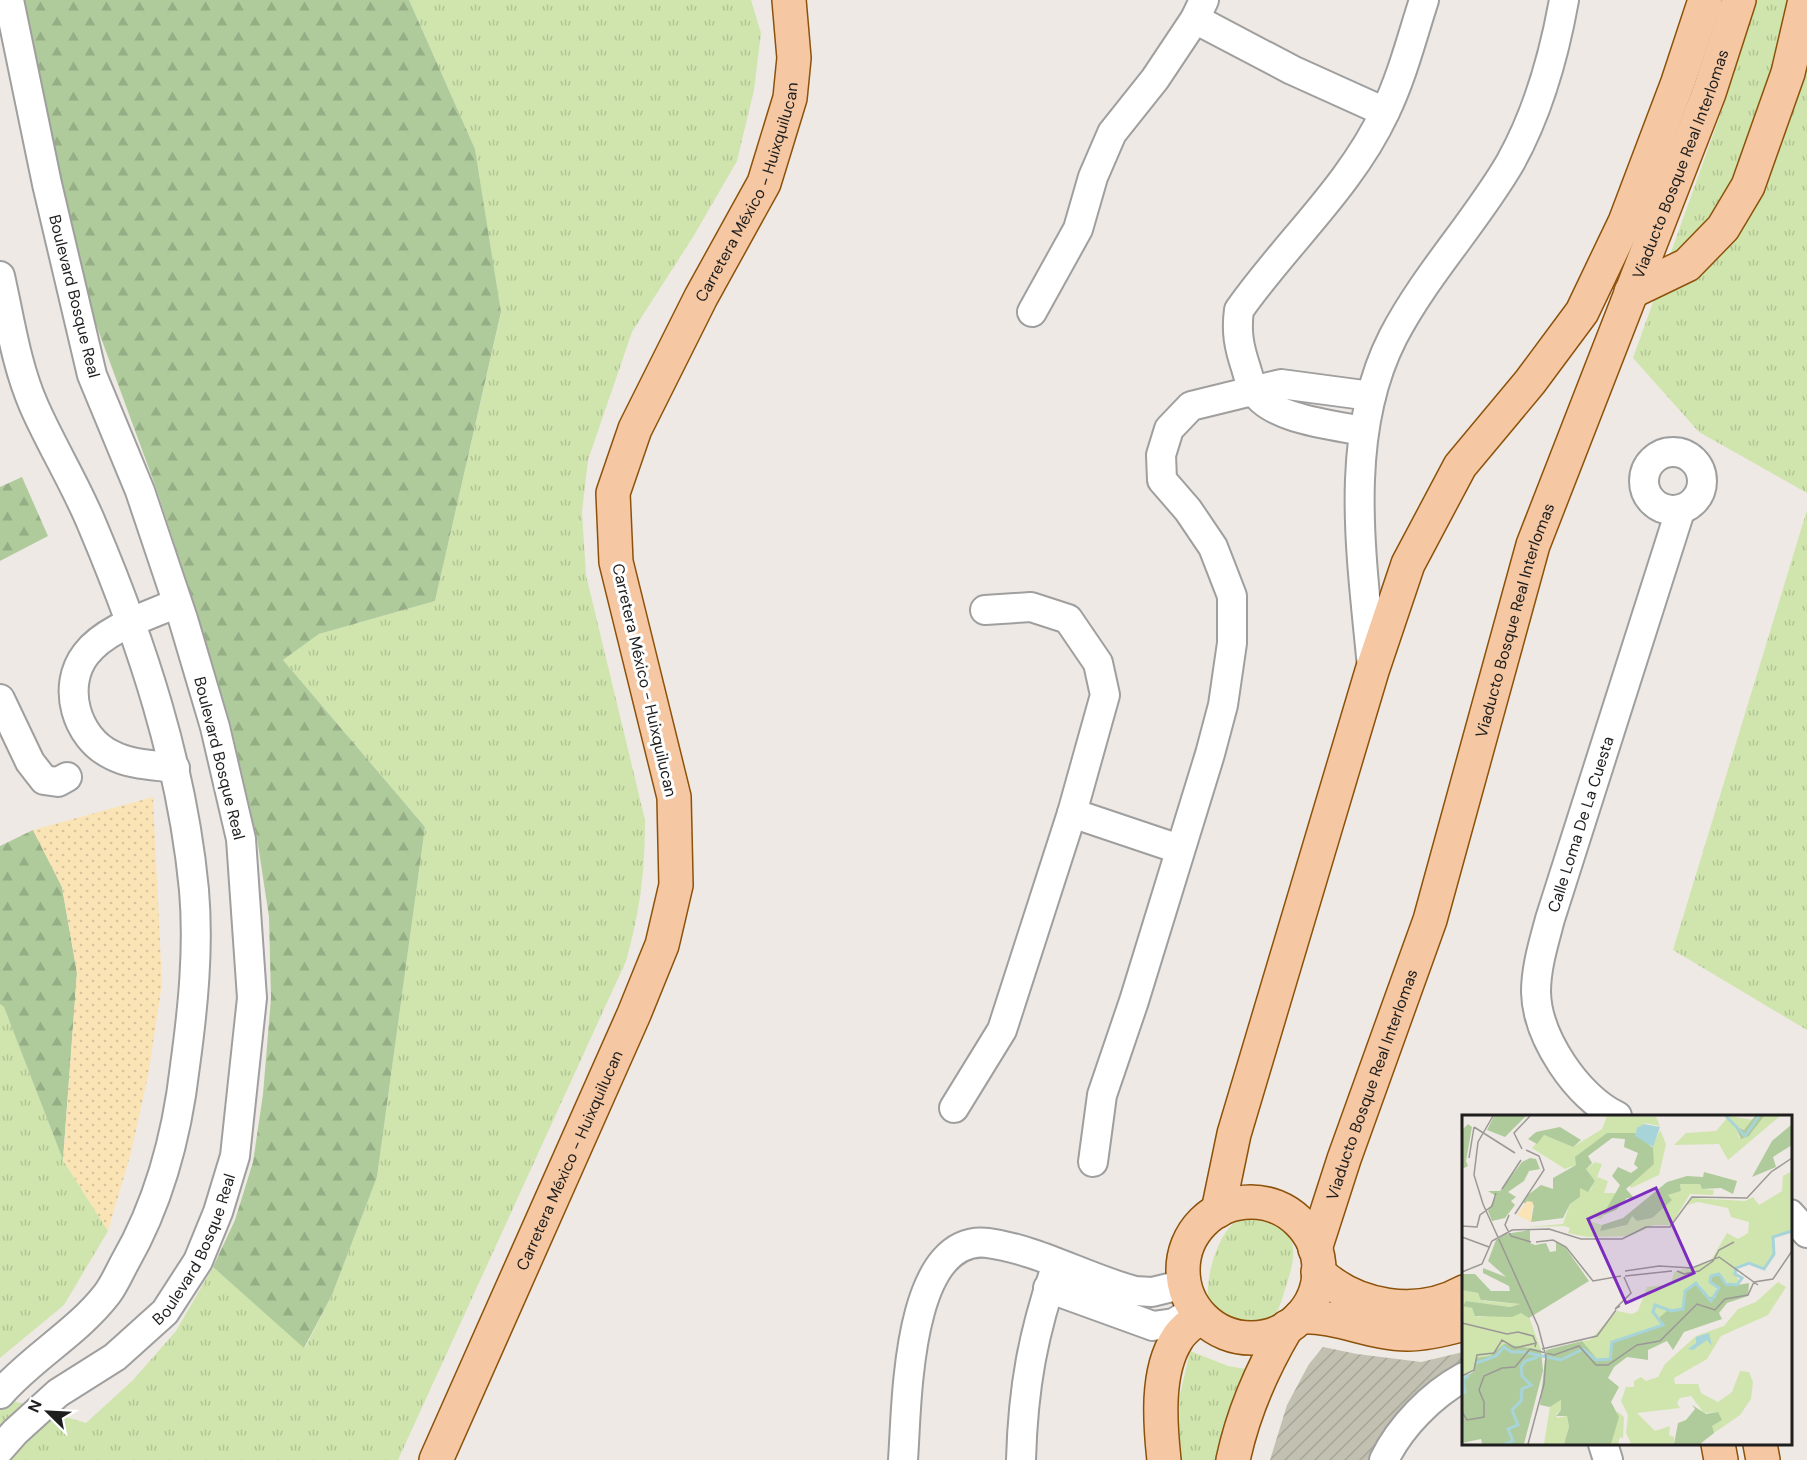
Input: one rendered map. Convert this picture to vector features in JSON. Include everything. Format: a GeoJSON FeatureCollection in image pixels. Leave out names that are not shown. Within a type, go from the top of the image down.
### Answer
{"type":"FeatureCollection","features":[{"type":"Feature","properties":{"kind":"main road","name":"Carretera México - Huixquilucan"},"geometry":{"type":"LineString","coordinates":[[436,1460],[634,1014],[662,945],[676,885],[674,797],[616,562],[613,493],[635,429],[701,297],[764,183],[790,98],[794,58],[789,0]]}},
{"type":"Feature","properties":{"kind":"main road","name":"Viaducto Bosque Real Interlomas"},"geometry":{"type":"LineString","coordinates":[[1218,1211],[1234,1134],[1372,671],[1408,564],[1461,466],[1530,382],[1582,312],[1624,222],[1678,82],[1706,0]]}},
{"type":"Feature","properties":{"kind":"main road","name":"Viaducto Bosque Real Interlomas"},"geometry":{"type":"LineString","coordinates":[[1317,1261],[1344,1160],[1430,920],[1533,545],[1709,93],[1739,0]]}},
{"type":"Feature","properties":{"kind":"main road"},"geometry":{"type":"LineString","coordinates":[[1631,292],[1687,265],[1723,228],[1743,195],[1788,73],[1805,0]]}},
{"type":"Feature","properties":{"kind":"main road"},"geometry":{"type":"LineString","coordinates":[[1462,1293],[1424,1305],[1385,1305],[1347,1294],[1317,1261],[1300,1223],[1276,1207],[1246,1203],[1218,1211],[1203,1223],[1188,1245],[1184,1263],[1193,1303],[1222,1332],[1242,1337],[1262,1337],[1294,1322],[1328,1318],[1408,1334],[1462,1324]]}},
{"type":"Feature","properties":{"kind":"main road"},"geometry":{"type":"LineString","coordinates":[[1233,1460],[1242,1424],[1255,1390],[1294,1322],[1311,1301],[1317,1261]]}},
{"type":"Feature","properties":{"kind":"main road"},"geometry":{"type":"LineString","coordinates":[[1164,1460],[1162,1401],[1170,1353],[1193,1303]]}},
{"type":"Feature","properties":{"kind":"main road"},"geometry":{"type":"LineString","coordinates":[[1718,1445],[1721,1460]]}},
{"type":"Feature","properties":{"kind":"main road"},"geometry":{"type":"LineString","coordinates":[[1760,1445],[1763,1460]]}},
{"type":"Feature","properties":{"kind":"street","name":"Boulevard Bosque Real"},"geometry":{"type":"LineString","coordinates":[[0,1449],[15,1432],[58,1393],[115,1357],[165,1312],[198,1261],[218,1212],[235,1156],[252,998],[242,839],[215,727],[140,490],[92,375],[47,184],[9,0]]}},
{"type":"Feature","properties":{"kind":"street"},"geometry":{"type":"LineString","coordinates":[[1363,431],[1277,411],[1254,392],[1239,347],[1236,330],[1239,310],[1338,186],[1385,112],[1424,0]]}},
{"type":"Feature","properties":{"kind":"street"},"geometry":{"type":"LineString","coordinates":[[1372,671],[1362,566],[1361,456],[1363,431],[1371,396],[1393,337],[1510,164],[1531,121],[1559,27],[1564,0]]}},
{"type":"Feature","properties":{"kind":"street"},"geometry":{"type":"LineString","coordinates":[[1032,312],[1078,229],[1093,177],[1112,133],[1155,79],[1199,10],[1292,70],[1385,112]]}},
{"type":"Feature","properties":{"kind":"street"},"geometry":{"type":"LineString","coordinates":[[0,276],[21,370],[33,404],[92,523],[131,624],[175,768],[194,891],[194,993],[183,1088],[166,1170],[143,1231],[107,1294],[68,1334],[18,1373],[0,1394]]}},
{"type":"Feature","properties":{"kind":"street"},"geometry":{"type":"LineString","coordinates":[[1094,1162],[1102,1095],[1134,1001],[1223,705],[1233,643],[1232,596],[1213,547],[1188,510],[1162,480],[1161,455],[1169,429],[1191,406],[1281,384],[1297,384],[1371,396]]}},
{"type":"Feature","properties":{"kind":"street","name":"Calle Loma De La Cuesta"},"geometry":{"type":"LineString","coordinates":[[1615,1115],[1605,1111],[1576,1082],[1554,1053],[1540,1018],[1536,992],[1540,956],[1550,919],[1680,511]]}},
{"type":"Feature","properties":{"kind":"street"},"geometry":{"type":"LineString","coordinates":[[175,768],[134,763],[104,750],[92,740],[79,720],[73,698],[76,675],[86,654],[102,638],[177,603]]}},
{"type":"Feature","properties":{"kind":"street"},"geometry":{"type":"LineString","coordinates":[[954,1108],[1002,1030],[1072,813],[1105,695],[1098,663],[1068,619],[1031,607],[985,610]]}},
{"type":"Feature","properties":{"kind":"street"},"geometry":{"type":"LineString","coordinates":[[0,699],[30,762],[44,780],[58,782],[104,750]]}},
{"type":"Feature","properties":{"kind":"street"},"geometry":{"type":"LineString","coordinates":[[1072,813],[1179,849]]}},
{"type":"Feature","properties":{"kind":"street"},"geometry":{"type":"LineString","coordinates":[[1792,1215],[1807,1233]]}},
{"type":"Feature","properties":{"kind":"street"},"geometry":{"type":"LineString","coordinates":[[903,1460],[906,1391],[918,1320],[929,1281],[944,1262],[961,1247],[985,1243],[1016,1249],[1053,1276],[1135,1291],[1160,1291],[1193,1303]]}},
{"type":"Feature","properties":{"kind":"street"},"geometry":{"type":"LineString","coordinates":[[1021,1460],[1023,1398],[1030,1355],[1053,1276]]}},
{"type":"Feature","properties":{"kind":"street"},"geometry":{"type":"LineString","coordinates":[[1384,1460],[1394,1440],[1425,1407],[1462,1379]]}},
{"type":"Feature","properties":{"kind":"street"},"geometry":{"type":"LineString","coordinates":[[1604,1445],[1608,1460]]}},
{"type":"Feature","properties":{"kind":"shaded area"},"geometry":{"type":"Polygon","coordinates":[[[1323,1347],[1421,1362],[1462,1352],[1462,1365],[1373,1460],[1270,1460],[1287,1405],[1309,1364],[1323,1347]]]}},
{"type":"Feature","properties":{"kind":"green space"},"geometry":{"type":"Polygon","coordinates":[[[19,0],[409,0],[475,149],[501,312],[435,601],[319,634],[283,660],[425,827],[377,1177],[332,1295],[304,1348],[213,1267],[235,1220],[253,1162],[263,1094],[271,998],[269,917],[257,838],[230,722],[197,612],[155,485],[90,308],[19,0]]]}},
{"type":"Feature","properties":{"kind":"green space"},"geometry":{"type":"Polygon","coordinates":[[[409,0],[751,0],[761,33],[754,90],[737,161],[693,237],[632,332],[588,460],[582,512],[586,575],[645,820],[641,891],[626,961],[398,1460],[0,1460],[0,1397],[86,1423],[133,1380],[176,1331],[213,1267],[305,1348],[332,1295],[377,1177],[425,827],[283,660],[319,634],[435,601],[501,313],[475,149],[409,0]]]}},
{"type":"Feature","properties":{"kind":"green space"},"geometry":{"type":"Polygon","coordinates":[[[1755,0],[1807,0],[1807,493],[1699,432],[1633,358],[1727,96],[1755,0]]]}},
{"type":"Feature","properties":{"kind":"green space"},"geometry":{"type":"Polygon","coordinates":[[[22,477],[48,536],[0,561],[0,487],[22,477]]]}},
{"type":"Feature","properties":{"kind":"green space"},"geometry":{"type":"Polygon","coordinates":[[[1807,510],[1807,1030],[1673,950],[1807,510]]]}},
{"type":"Feature","properties":{"kind":"green space"},"geometry":{"type":"Polygon","coordinates":[[[33,830],[62,887],[77,973],[63,1160],[4,1007],[0,1004],[0,846],[33,830]]]}},
{"type":"Feature","properties":{"kind":"green space"},"geometry":{"type":"Polygon","coordinates":[[[0,1004],[4,1006],[63,1160],[108,1231],[64,1305],[0,1358],[0,1004]]]}},
{"type":"Feature","properties":{"kind":"green space"},"geometry":{"type":"Polygon","coordinates":[[[1258,1217],[1281,1226],[1288,1233],[1292,1241],[1293,1260],[1282,1301],[1273,1317],[1258,1327],[1240,1329],[1223,1322],[1211,1309],[1208,1300],[1209,1277],[1216,1252],[1227,1231],[1239,1221],[1258,1217]]]}},
{"type":"Feature","properties":{"kind":"green space"},"geometry":{"type":"Polygon","coordinates":[[[1190,1351],[1228,1366],[1246,1369],[1230,1414],[1219,1460],[1180,1460],[1179,1399],[1190,1351]]]}},
{"type":"Feature","properties":{"kind":"sand"},"geometry":{"type":"Polygon","coordinates":[[[153,797],[162,984],[148,1076],[131,1153],[108,1231],[63,1160],[77,973],[62,887],[33,830],[153,797]]]}}]}
